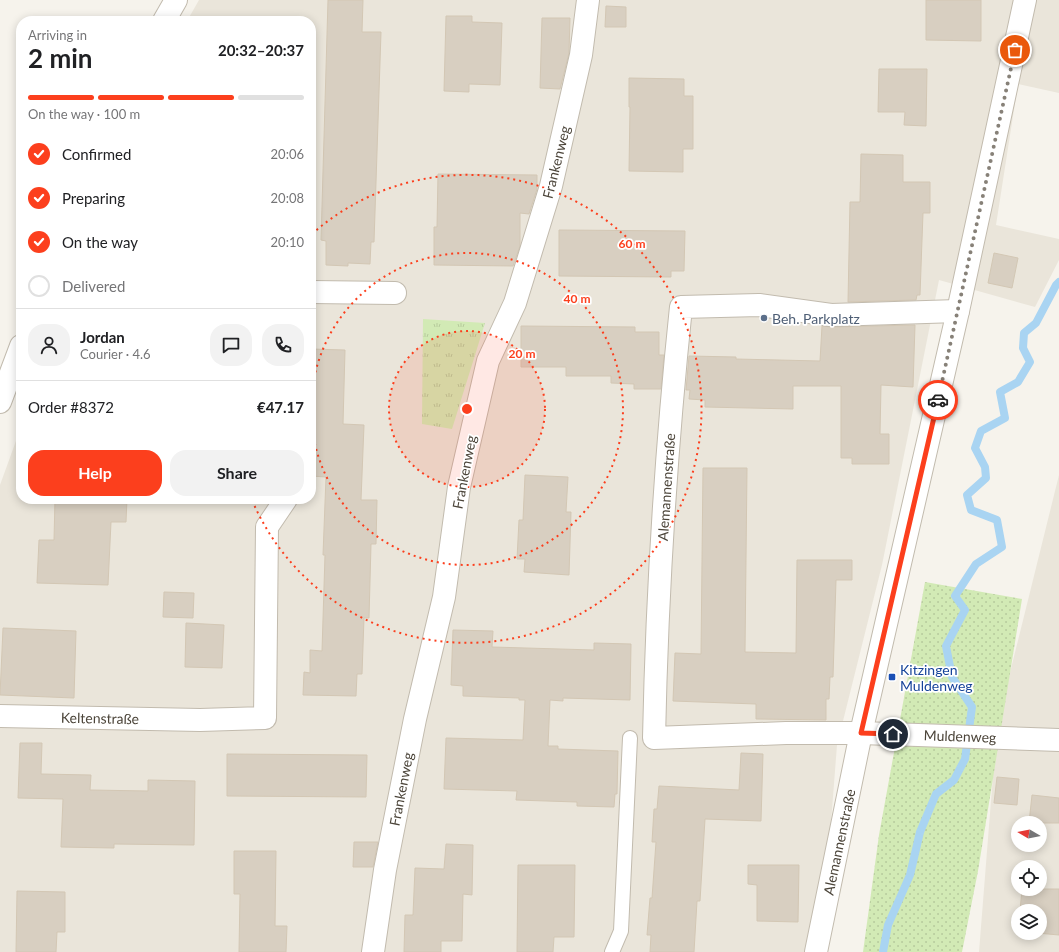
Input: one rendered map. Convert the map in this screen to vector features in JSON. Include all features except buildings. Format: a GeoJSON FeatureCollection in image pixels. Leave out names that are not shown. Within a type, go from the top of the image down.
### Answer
{"type":"FeatureCollection","features":[{"type":"Feature","properties":{"kind":"street"},"geometry":{"type":"LineString","coordinates":[[167,16],[176,0]]}},
{"type":"Feature","properties":{"kind":"street","name":"Frankenweg"},"geometry":{"type":"LineString","coordinates":[[373,952],[385,870],[415,719],[444,597],[459,487],[488,361],[515,303],[551,186],[581,56],[588,0]]}},
{"type":"Feature","properties":{"kind":"street","name":"Alemannenstraße"},"geometry":{"type":"LineString","coordinates":[[816,952],[861,733],[958,312],[1025,0]]}},
{"type":"Feature","properties":{"kind":"street"},"geometry":{"type":"LineString","coordinates":[[316,292],[395,293]]}},
{"type":"Feature","properties":{"kind":"street","name":"Alemannenstraße"},"geometry":{"type":"LineString","coordinates":[[861,733],[786,732],[654,738],[656,642],[674,379],[681,307],[759,304],[831,315],[958,312]]}},
{"type":"Feature","properties":{"kind":"street"},"geometry":{"type":"LineString","coordinates":[[0,402],[16,359]]}},
{"type":"Feature","properties":{"kind":"street","name":"Keltenstraße"},"geometry":{"type":"LineString","coordinates":[[0,716],[200,720],[265,718],[267,527],[283,504]]}},
{"type":"Feature","properties":{"kind":"street","name":"Muldenweg"},"geometry":{"type":"LineString","coordinates":[[861,733],[1059,740]]}},
{"type":"Feature","properties":{"kind":"lane"},"geometry":{"type":"LineString","coordinates":[[612,952],[621,931],[630,738]]}},
{"type":"Feature","properties":{"kind":"shaded area"},"geometry":{"type":"Polygon","coordinates":[[[199,0],[1059,0],[1059,93],[1018,84],[996,225],[1059,239],[1059,260],[1035,307],[939,280],[882,565],[837,745],[821,952],[0,952],[0,485],[16,441],[16,504],[316,504],[316,16],[190,16],[199,0]]]}},
{"type":"Feature","properties":{"kind":"shaded area"},"geometry":{"type":"Polygon","coordinates":[[[1059,475],[1059,952],[979,952],[997,725],[1059,475]]]}},
{"type":"Feature","properties":{"kind":"green space"},"geometry":{"type":"Polygon","coordinates":[[[423,319],[485,323],[452,429],[422,424],[423,319]]]}},
{"type":"Feature","properties":{"kind":"green space"},"geometry":{"type":"Polygon","coordinates":[[[925,582],[1022,599],[978,871],[962,952],[863,952],[879,835],[925,582]]]}},
{"type":"Feature","properties":{"kind":"waterway"},"geometry":{"type":"LineString","coordinates":[[883,952],[888,925],[910,875],[920,832],[936,794],[954,780],[965,759],[972,707],[952,677],[946,646],[965,610],[955,596],[976,564],[1002,547],[997,520],[971,510],[967,495],[986,478],[985,467],[975,448],[981,431],[1005,418],[1000,392],[1018,382],[1030,362],[1023,348],[1024,333],[1036,323],[1059,282]]}},
{"type":"Feature","properties":{"kind":"way so far"},"geometry":{"type":"LineString","coordinates":[[938,400],[1015,50]]}},
{"type":"Feature","properties":{"kind":"place","name":"Beh. Parkplatz"},"geometry":{"type":"Point","coordinates":[764,318]}},
{"type":"Feature","properties":{"kind":"place","name":"Kitzingen Muldenweg"},"geometry":{"type":"Point","coordinates":[892,677]}},
{"type":"Feature","properties":{"kind":"route"},"geometry":{"type":"LineString","coordinates":[[893,734],[861,733],[938,400]]}}]}
